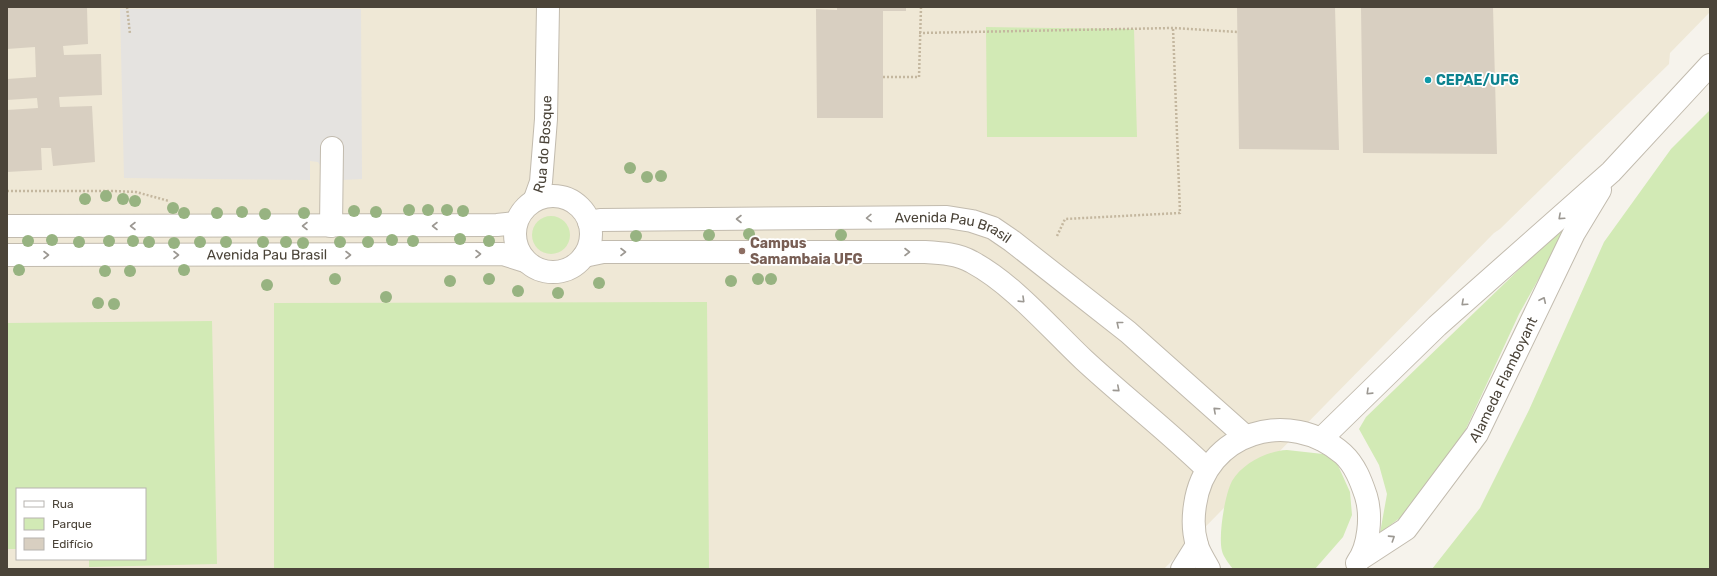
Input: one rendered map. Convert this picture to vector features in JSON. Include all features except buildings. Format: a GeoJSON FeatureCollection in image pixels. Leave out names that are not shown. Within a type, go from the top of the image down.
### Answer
{"type":"FeatureCollection","features":[{"type":"Feature","properties":{"kind":"street","name":"Rua do Bosque"},"geometry":{"type":"LineString","coordinates":[[535,199],[541,182],[548,88],[548,7]]}},
{"type":"Feature","properties":{"kind":"street","name":"Alameda Flamboyant"},"geometry":{"type":"LineString","coordinates":[[1321,438],[1438,326],[1611,172],[1710,65]]}},
{"type":"Feature","properties":{"kind":"street","name":"Rua do Bosque"},"geometry":{"type":"LineString","coordinates":[[548,88],[556,148],[556,186],[559,196]]}},
{"type":"Feature","properties":{"kind":"street"},"geometry":{"type":"LineString","coordinates":[[331,226],[332,148]]}},
{"type":"Feature","properties":{"kind":"street","name":"Alameda Flamboyant"},"geometry":{"type":"LineString","coordinates":[[1356,564],[1406,529],[1478,434],[1530,329],[1574,233],[1611,172]]}},
{"type":"Feature","properties":{"kind":"street"},"geometry":{"type":"LineString","coordinates":[[547,196],[559,196],[576,203],[584,211],[589,222],[591,234],[589,246],[584,256],[567,270],[556,273],[544,272],[534,268],[525,261],[515,243],[516,223],[525,207],[535,199],[547,196]]}},
{"type":"Feature","properties":{"kind":"street","name":"Avenida Pau Brasil"},"geometry":{"type":"LineString","coordinates":[[589,222],[600,220],[946,217],[972,221],[992,228],[1046,266],[1128,332],[1245,436]]}},
{"type":"Feature","properties":{"kind":"street","name":"Avenida Pau Brasil"},"geometry":{"type":"LineString","coordinates":[[13,225],[331,226],[497,225],[516,223]]}},
{"type":"Feature","properties":{"kind":"street","name":"Avenida Pau Brasil"},"geometry":{"type":"LineString","coordinates":[[584,256],[603,252],[925,252],[953,254],[971,261],[987,270],[1017,296],[1085,361],[1207,469]]}},
{"type":"Feature","properties":{"kind":"street","name":"Avenida Pau Brasil"},"geometry":{"type":"LineString","coordinates":[[7,255],[502,254],[525,261]]}},
{"type":"Feature","properties":{"kind":"street"},"geometry":{"type":"LineString","coordinates":[[1209,569],[1197,545],[1193,519],[1196,493],[1207,469],[1224,450],[1245,436],[1271,430],[1297,430],[1321,438],[1344,455],[1360,478],[1369,505],[1369,533],[1356,564]]}},
{"type":"Feature","properties":{"kind":"street"},"geometry":{"type":"LineString","coordinates":[[1182,569],[1197,545]]}},
{"type":"Feature","properties":{"kind":"path"},"geometry":{"type":"LineString","coordinates":[[127,7],[130,34]]}},
{"type":"Feature","properties":{"kind":"path"},"geometry":{"type":"LineString","coordinates":[[883,77],[919,78],[919,33],[921,7]]}},
{"type":"Feature","properties":{"kind":"path"},"geometry":{"type":"LineString","coordinates":[[919,33],[1173,28],[1237,32]]}},
{"type":"Feature","properties":{"kind":"path"},"geometry":{"type":"LineString","coordinates":[[1057,236],[1065,219],[1180,213],[1173,28]]}},
{"type":"Feature","properties":{"kind":"path"},"geometry":{"type":"LineString","coordinates":[[7,191],[136,192],[170,201]]}},
{"type":"Feature","properties":{"kind":"shaded area","name":"Campus Samambaia UFG"},"geometry":{"type":"Polygon","coordinates":[[[7,7],[1710,7],[1710,12],[1670,53],[1669,64],[1500,229],[1494,233],[1164,569],[7,569],[7,7]]]}},
{"type":"Feature","properties":{"kind":"shaded area"},"geometry":{"type":"Polygon","coordinates":[[[120,9],[361,9],[362,179],[342,180],[322,168],[318,162],[310,161],[310,180],[124,178],[120,9]]]}},
{"type":"Feature","properties":{"kind":"green space"},"geometry":{"type":"Polygon","coordinates":[[[986,27],[1134,29],[1137,137],[987,137],[986,27]]]}},
{"type":"Feature","properties":{"kind":"green space"},"geometry":{"type":"Polygon","coordinates":[[[1710,110],[1710,569],[1432,569],[1480,508],[1529,410],[1604,242],[1671,149],[1710,110]]]}},
{"type":"Feature","properties":{"kind":"green space"},"geometry":{"type":"Polygon","coordinates":[[[547,216],[555,216],[567,225],[570,235],[567,245],[561,251],[555,254],[547,254],[535,245],[532,239],[532,231],[541,219],[547,216]]]}},
{"type":"Feature","properties":{"kind":"green space"},"geometry":{"type":"Polygon","coordinates":[[[1567,228],[1519,314],[1458,446],[1424,491],[1401,517],[1380,533],[1387,494],[1379,465],[1359,429],[1366,417],[1559,231],[1567,228]]]}},
{"type":"Feature","properties":{"kind":"green space"},"geometry":{"type":"Polygon","coordinates":[[[707,302],[709,569],[274,569],[274,303],[707,302]]]}},
{"type":"Feature","properties":{"kind":"green space"},"geometry":{"type":"Polygon","coordinates":[[[212,321],[217,564],[89,567],[89,560],[146,560],[146,488],[16,488],[16,549],[7,549],[7,323],[212,321]]]}},
{"type":"Feature","properties":{"kind":"green space"},"geometry":{"type":"Polygon","coordinates":[[[1287,450],[1323,454],[1336,461],[1350,492],[1352,515],[1343,537],[1315,569],[1233,569],[1226,560],[1221,544],[1222,526],[1229,487],[1242,469],[1256,459],[1272,453],[1287,450]]]}},
{"type":"Feature","properties":{"kind":"place","name":"CEPAE/UFG"},"geometry":{"type":"Point","coordinates":[1428,80]}},
{"type":"Feature","properties":{"kind":"place","name":"Campus Samambaia UFG"},"geometry":{"type":"Point","coordinates":[742,251]}}]}
